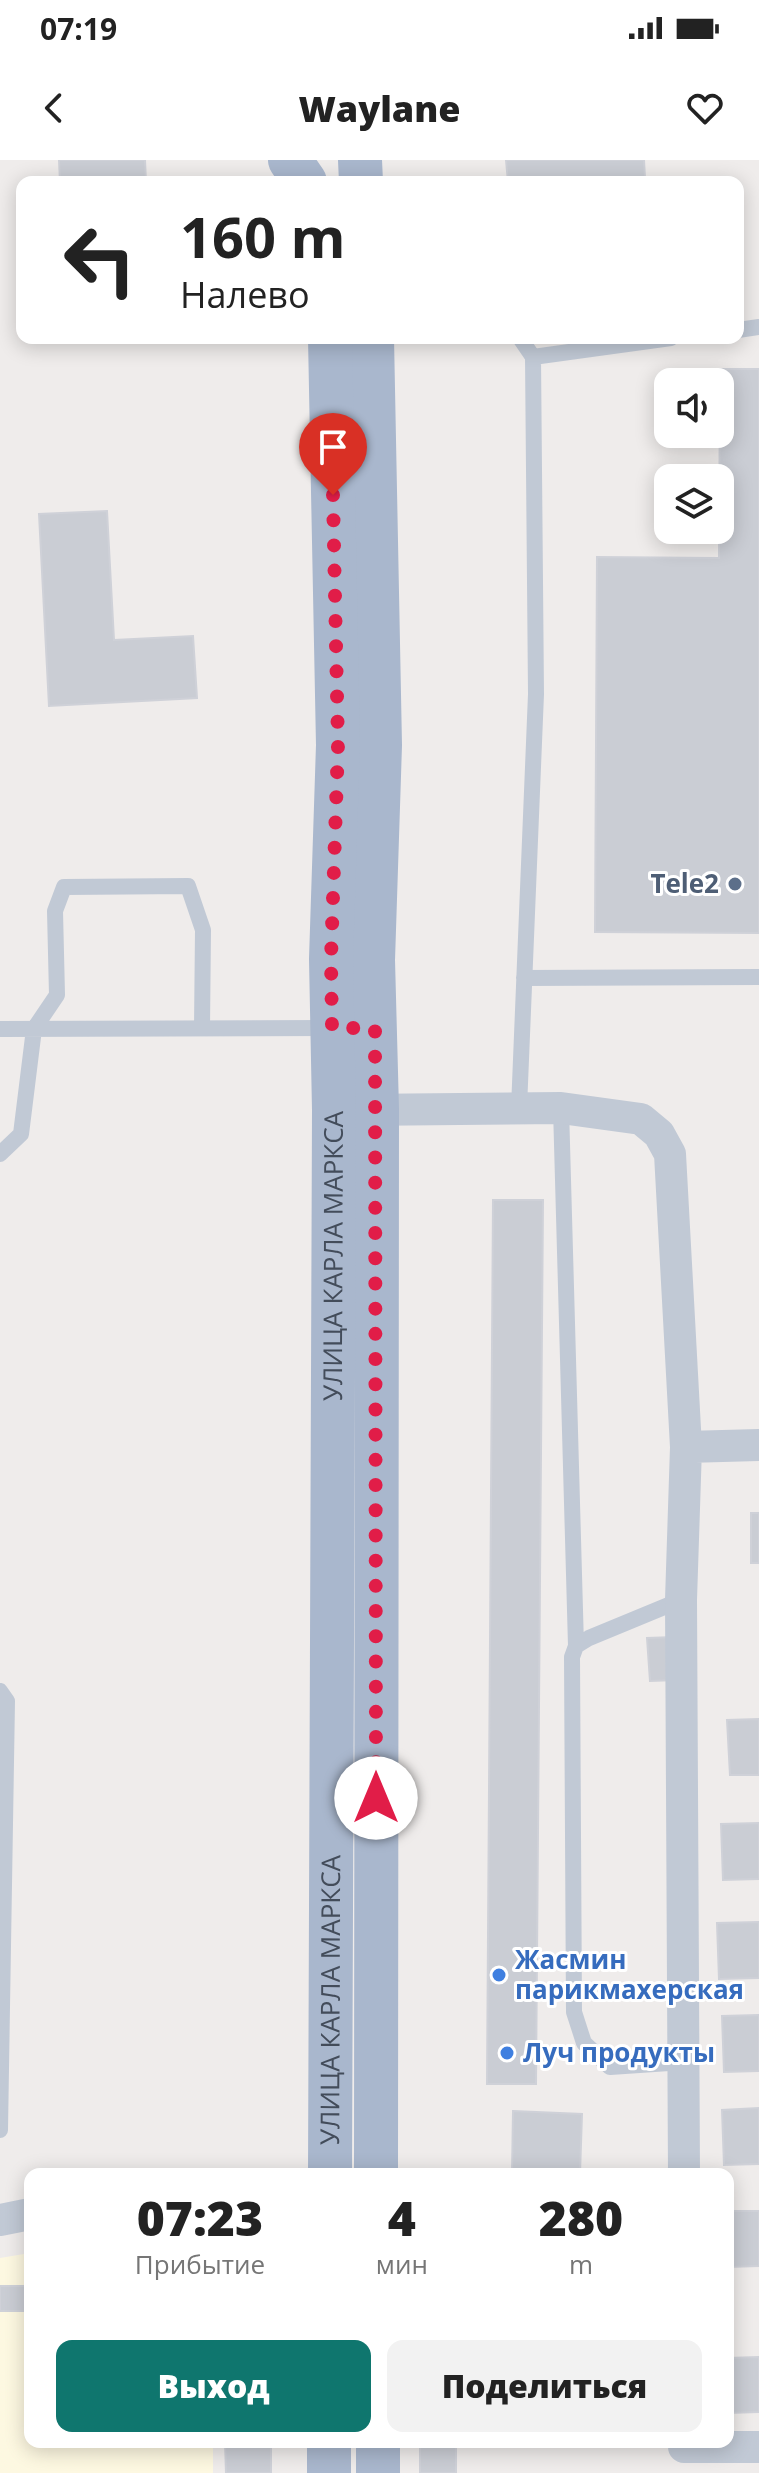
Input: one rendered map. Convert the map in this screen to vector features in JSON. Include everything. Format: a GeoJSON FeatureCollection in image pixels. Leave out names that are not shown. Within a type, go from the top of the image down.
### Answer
{"type":"FeatureCollection","features":[{"type":"Feature","properties":{"kind":"main road","name":"УЛИЦА КАРЛА МАРКСА"},"geometry":{"type":"LineString","coordinates":[[330,344],[338,745],[331,959],[353,1028],[376,2168]]}},
{"type":"Feature","properties":{"kind":"main road","name":"УЛИЦА КАРЛА МАРКСА"},"geometry":{"type":"LineString","coordinates":[[353,1028],[373,960],[380,745],[372,344]]}},
{"type":"Feature","properties":{"kind":"main road","name":"УЛИЦА КАРЛА МАРКСА"},"geometry":{"type":"LineString","coordinates":[[330,2168],[356,1110]]}},
{"type":"Feature","properties":{"kind":"main road"},"geometry":{"type":"LineString","coordinates":[[329,2448],[329,2473]]}},
{"type":"Feature","properties":{"kind":"main road"},"geometry":{"type":"LineString","coordinates":[[378,2448],[378,2473]]}},
{"type":"Feature","properties":{"kind":"street"},"geometry":{"type":"LineString","coordinates":[[356,1110],[561,1108],[641,1119],[659,1134],[670,1154],[686,1447],[681,1600],[684,2168]]}},
{"type":"Feature","properties":{"kind":"street"},"geometry":{"type":"LineString","coordinates":[[686,1447],[759,1445]]}},
{"type":"Feature","properties":{"kind":"street"},"geometry":{"type":"LineString","coordinates":[[0,2220],[24,2215]]}},
{"type":"Feature","properties":{"kind":"street"},"geometry":{"type":"LineString","coordinates":[[684,2454],[759,2447]]}},
{"type":"Feature","properties":{"kind":"lane"},"geometry":{"type":"LineString","coordinates":[[519,1108],[536,694],[533,357],[524,344]]}},
{"type":"Feature","properties":{"kind":"lane"},"geometry":{"type":"LineString","coordinates":[[533,357],[627,344]]}},
{"type":"Feature","properties":{"kind":"lane"},"geometry":{"type":"LineString","coordinates":[[0,1154],[21,1134],[34,1029],[57,995],[55,911],[64,887],[188,886],[203,930],[202,1028]]}},
{"type":"Feature","properties":{"kind":"lane"},"geometry":{"type":"LineString","coordinates":[[524,978],[759,977]]}},
{"type":"Feature","properties":{"kind":"lane"},"geometry":{"type":"LineString","coordinates":[[0,1029],[353,1028]]}},
{"type":"Feature","properties":{"kind":"lane"},"geometry":{"type":"LineString","coordinates":[[561,1108],[576,1646],[572,1657],[574,2012],[584,2043],[610,2067],[684,2062]]}},
{"type":"Feature","properties":{"kind":"lane"},"geometry":{"type":"LineString","coordinates":[[576,1646],[681,1600]]}},
{"type":"Feature","properties":{"kind":"lane"},"geometry":{"type":"LineString","coordinates":[[0,1691],[7,1701],[0,2130]]}},
{"type":"Feature","properties":{"kind":"shaded area"},"geometry":{"type":"Polygon","coordinates":[[[24,2254],[24,2448],[213,2448],[213,2473],[0,2473],[0,2258],[24,2254]]]}},
{"type":"Feature","properties":{"kind":"building"},"geometry":{"type":"Polygon","coordinates":[[[59,160],[145,160],[146,176],[60,176],[59,160]]]}},
{"type":"Feature","properties":{"kind":"building"},"geometry":{"type":"Polygon","coordinates":[[[506,160],[644,160],[645,176],[507,176],[506,160]]]}},
{"type":"Feature","properties":{"kind":"building"},"geometry":{"type":"Polygon","coordinates":[[[734,369],[759,369],[759,933],[595,932],[597,557],[719,558],[719,544],[734,544],[734,464],[719,464],[720,448],[734,448],[734,369]]]}},
{"type":"Feature","properties":{"kind":"building"},"geometry":{"type":"Polygon","coordinates":[[[107,511],[114,640],[193,636],[197,698],[49,706],[39,514],[107,511]]]}},
{"type":"Feature","properties":{"kind":"building"},"geometry":{"type":"Polygon","coordinates":[[[493,1200],[543,1200],[536,2084],[487,2084],[493,1200]]]}},
{"type":"Feature","properties":{"kind":"building"},"geometry":{"type":"Polygon","coordinates":[[[751,1513],[759,1513],[759,1563],[751,1563],[751,1513]]]}},
{"type":"Feature","properties":{"kind":"building"},"geometry":{"type":"Polygon","coordinates":[[[675,1637],[677,1680],[650,1681],[647,1638],[675,1637]]]}},
{"type":"Feature","properties":{"kind":"building"},"geometry":{"type":"Polygon","coordinates":[[[759,1719],[759,1775],[730,1775],[727,1720],[759,1719]]]}},
{"type":"Feature","properties":{"kind":"building"},"geometry":{"type":"Polygon","coordinates":[[[759,1823],[759,1879],[723,1880],[721,1824],[759,1823]]]}},
{"type":"Feature","properties":{"kind":"building"},"geometry":{"type":"Polygon","coordinates":[[[759,1922],[759,1978],[719,1979],[717,1923],[759,1922]]]}},
{"type":"Feature","properties":{"kind":"building"},"geometry":{"type":"Polygon","coordinates":[[[759,2015],[759,2071],[724,2072],[722,2016],[759,2015]]]}},
{"type":"Feature","properties":{"kind":"building"},"geometry":{"type":"Polygon","coordinates":[[[759,2108],[759,2164],[724,2165],[722,2110],[759,2108]]]}},
{"type":"Feature","properties":{"kind":"building"},"geometry":{"type":"Polygon","coordinates":[[[513,2111],[582,2114],[580,2168],[512,2168],[513,2111]]]}},
{"type":"Feature","properties":{"kind":"building"},"geometry":{"type":"Polygon","coordinates":[[[734,2211],[759,2211],[759,2266],[734,2267],[734,2211]]]}},
{"type":"Feature","properties":{"kind":"building"},"geometry":{"type":"Polygon","coordinates":[[[0,2286],[24,2286],[24,2311],[0,2311],[0,2286]]]}},
{"type":"Feature","properties":{"kind":"building"},"geometry":{"type":"Polygon","coordinates":[[[759,2357],[759,2412],[734,2413],[734,2358],[759,2357]]]}},
{"type":"Feature","properties":{"kind":"building"},"geometry":{"type":"Polygon","coordinates":[[[225,2448],[271,2448],[271,2473],[226,2473],[225,2448]]]}},
{"type":"Feature","properties":{"kind":"building"},"geometry":{"type":"Polygon","coordinates":[[[420,2448],[456,2448],[456,2473],[420,2473],[420,2448]]]}},
{"type":"Feature","properties":{"kind":"place","name":"Tele2"},"geometry":{"type":"Point","coordinates":[735,884]}},
{"type":"Feature","properties":{"kind":"place","name":"Жасмин парикмахерская"},"geometry":{"type":"Point","coordinates":[499,1975]}},
{"type":"Feature","properties":{"kind":"place","name":"Луч продукты"},"geometry":{"type":"Point","coordinates":[507,2053]}},
{"type":"Feature","properties":{"kind":"route"},"geometry":{"type":"LineString","coordinates":[[333,495],[338,745],[331,959],[332,1028],[375,1028],[376,1798]]}}]}
